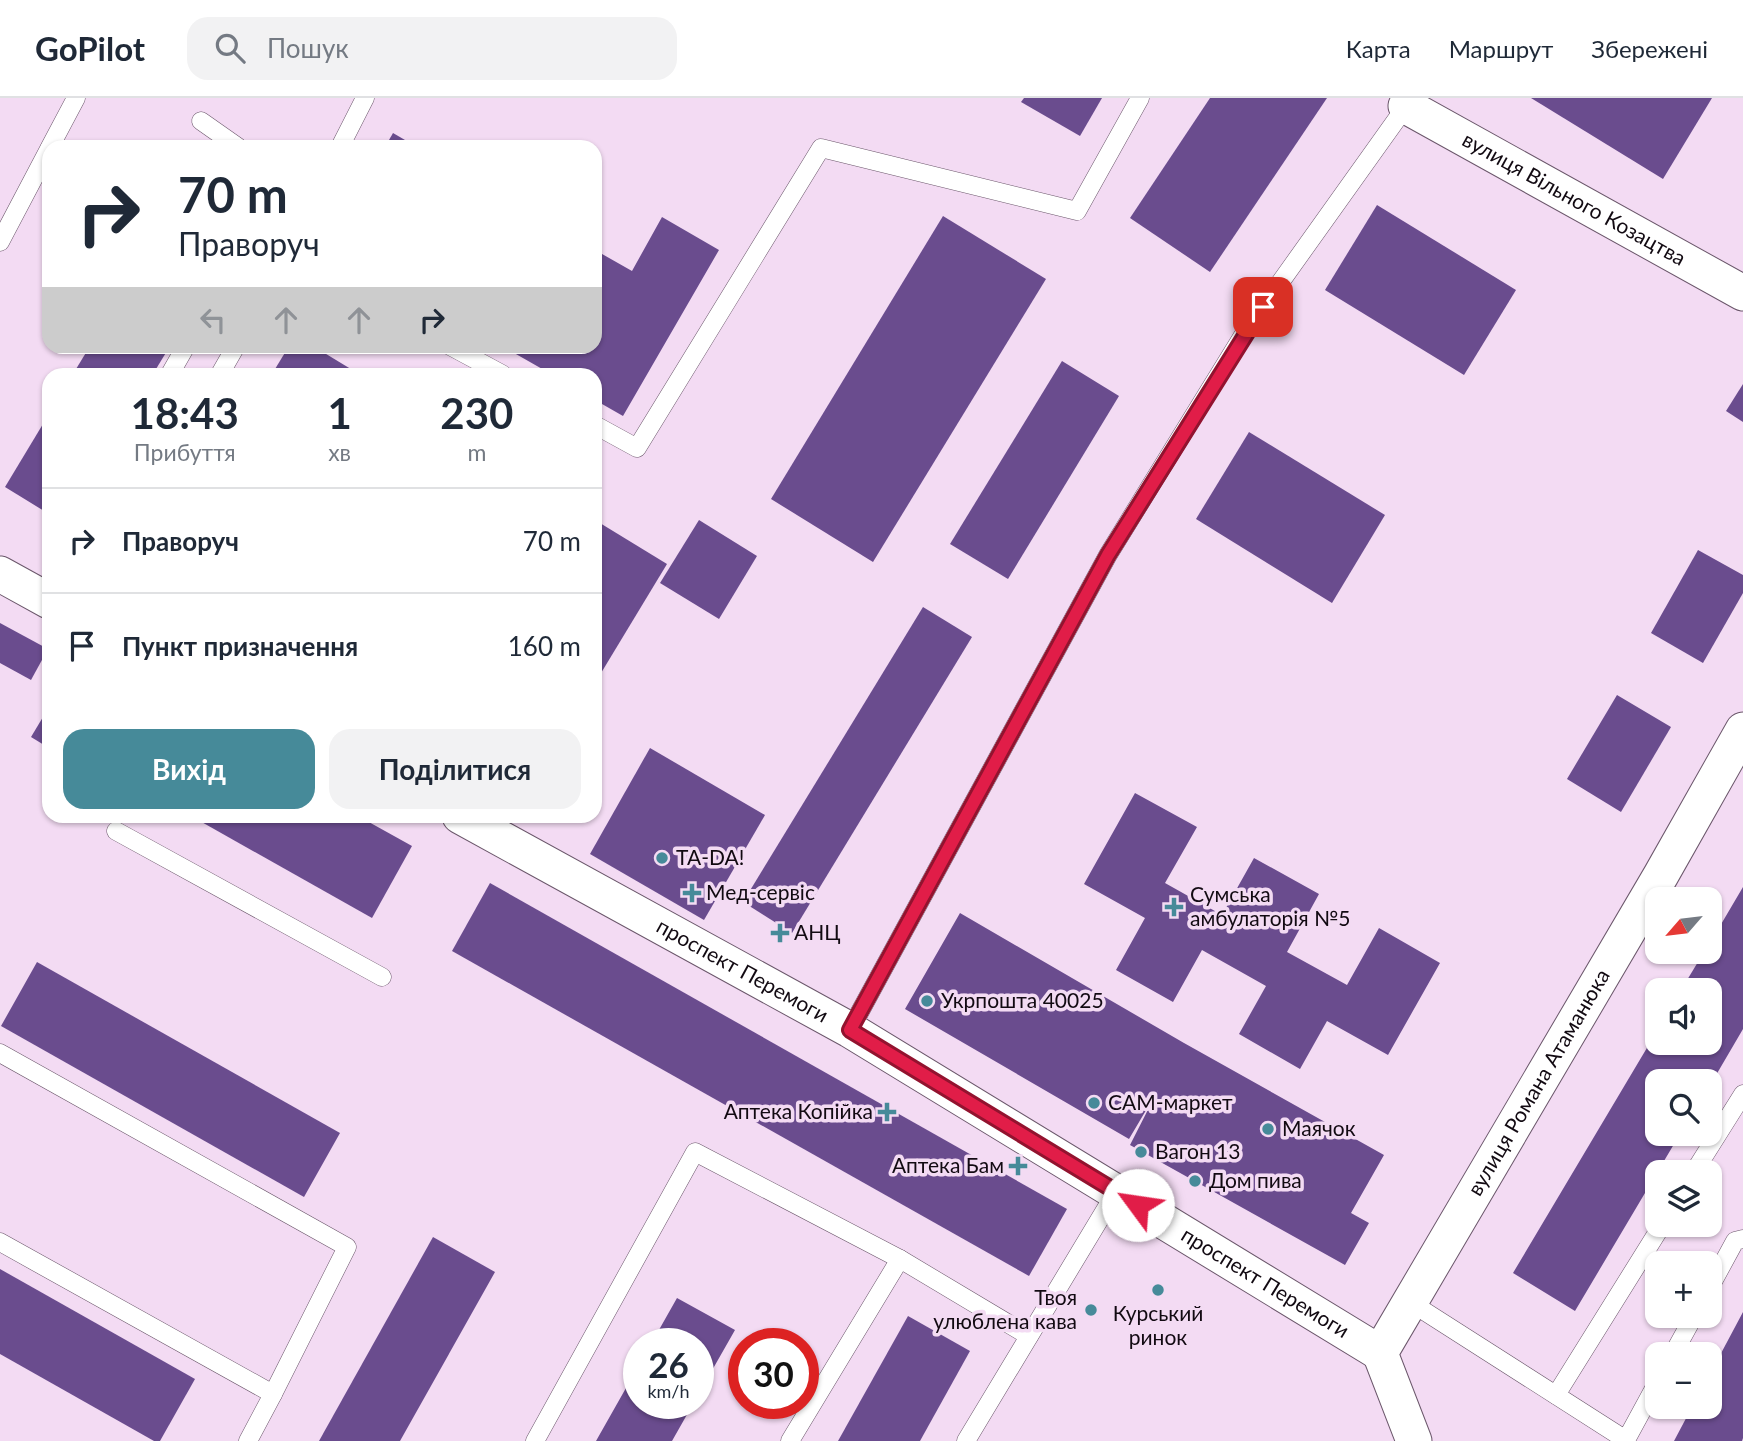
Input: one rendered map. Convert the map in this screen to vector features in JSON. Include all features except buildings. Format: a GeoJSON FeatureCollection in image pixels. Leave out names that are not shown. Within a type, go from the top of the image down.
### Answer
{"type":"FeatureCollection","features":[{"type":"Feature","properties":{"kind":"street","name":"вулиця Вільного Козацтва"},"geometry":{"type":"LineString","coordinates":[[1409,102],[1743,293]]}},
{"type":"Feature","properties":{"kind":"street"},"geometry":{"type":"LineString","coordinates":[[0,574],[42,590]]}},
{"type":"Feature","properties":{"kind":"street","name":"вулиця Романа Атаманюка"},"geometry":{"type":"LineString","coordinates":[[1380,1353],[1661,875],[1743,730]]}},
{"type":"Feature","properties":{"kind":"street","name":"проспект Перемоги"},"geometry":{"type":"LineString","coordinates":[[473,823],[850,1030],[1380,1353]]}},
{"type":"Feature","properties":{"kind":"street"},"geometry":{"type":"LineString","coordinates":[[1380,1353],[1414,1441]]}},
{"type":"Feature","properties":{"kind":"lane"},"geometry":{"type":"LineString","coordinates":[[54,140],[76,98]]}},
{"type":"Feature","properties":{"kind":"lane"},"geometry":{"type":"LineString","coordinates":[[344,140],[365,98]]}},
{"type":"Feature","properties":{"kind":"lane"},"geometry":{"type":"LineString","coordinates":[[602,429],[637,448],[821,148],[1077,211],[1140,98]]}},
{"type":"Feature","properties":{"kind":"lane"},"geometry":{"type":"LineString","coordinates":[[850,1030],[1108,555],[1247,329],[1409,102]]}},
{"type":"Feature","properties":{"kind":"lane"},"geometry":{"type":"LineString","coordinates":[[201,121],[228,140]]}},
{"type":"Feature","properties":{"kind":"lane"},"geometry":{"type":"LineString","coordinates":[[0,242],[42,163]]}},
{"type":"Feature","properties":{"kind":"lane"},"geometry":{"type":"LineString","coordinates":[[465,354],[491,368]]}},
{"type":"Feature","properties":{"kind":"lane"},"geometry":{"type":"LineString","coordinates":[[116,831],[382,977]]}},
{"type":"Feature","properties":{"kind":"lane"},"geometry":{"type":"LineString","coordinates":[[0,1053],[347,1247],[248,1441]]}},
{"type":"Feature","properties":{"kind":"lane"},"geometry":{"type":"LineString","coordinates":[[1702,1160],[1743,1094]]}},
{"type":"Feature","properties":{"kind":"lane"},"geometry":{"type":"LineString","coordinates":[[535,1441],[695,1152],[900,1259],[1029,1336]]}},
{"type":"Feature","properties":{"kind":"lane"},"geometry":{"type":"LineString","coordinates":[[966,1441],[1116,1192]]}},
{"type":"Feature","properties":{"kind":"lane"},"geometry":{"type":"LineString","coordinates":[[1556,1395],[1655,1237]]}},
{"type":"Feature","properties":{"kind":"lane"},"geometry":{"type":"LineString","coordinates":[[1722,1265],[1735,1241],[1743,1239]]}},
{"type":"Feature","properties":{"kind":"lane"},"geometry":{"type":"LineString","coordinates":[[0,1242],[273,1394]]}},
{"type":"Feature","properties":{"kind":"lane"},"geometry":{"type":"LineString","coordinates":[[790,1441],[900,1259]]}},
{"type":"Feature","properties":{"kind":"lane"},"geometry":{"type":"LineString","coordinates":[[1410,1302],[1626,1440],[1645,1405]]}},
{"type":"Feature","properties":{"kind":"place","name":"TA-DA!"},"geometry":{"type":"Point","coordinates":[662,858]}},
{"type":"Feature","properties":{"kind":"place","name":"Мед-сервіс"},"geometry":{"type":"Point","coordinates":[692,893]}},
{"type":"Feature","properties":{"kind":"place","name":"Сумська амбулаторія №5"},"geometry":{"type":"Point","coordinates":[1174,907]}},
{"type":"Feature","properties":{"kind":"place","name":"АНЦ"},"geometry":{"type":"Point","coordinates":[780,933]}},
{"type":"Feature","properties":{"kind":"place","name":"Укрпошта 40025"},"geometry":{"type":"Point","coordinates":[927,1001]}},
{"type":"Feature","properties":{"kind":"place","name":"САМ-маркет"},"geometry":{"type":"Point","coordinates":[1094,1103]}},
{"type":"Feature","properties":{"kind":"place","name":"Аптека Копійка"},"geometry":{"type":"Point","coordinates":[887,1112]}},
{"type":"Feature","properties":{"kind":"place","name":"Маячок"},"geometry":{"type":"Point","coordinates":[1268,1129]}},
{"type":"Feature","properties":{"kind":"place","name":"Вагон 13"},"geometry":{"type":"Point","coordinates":[1141,1152]}},
{"type":"Feature","properties":{"kind":"place","name":"Аптека Бам"},"geometry":{"type":"Point","coordinates":[1018,1166]}},
{"type":"Feature","properties":{"kind":"place","name":"Дом пива"},"geometry":{"type":"Point","coordinates":[1195,1181]}},
{"type":"Feature","properties":{"kind":"place","name":"Курський ринок"},"geometry":{"type":"Point","coordinates":[1158,1290]}},
{"type":"Feature","properties":{"kind":"place","name":"Твоя улюблена кава"},"geometry":{"type":"Point","coordinates":[1091,1310]}},
{"type":"Feature","properties":{"kind":"route"},"geometry":{"type":"LineString","coordinates":[[1138,1205],[850,1030],[1108,555],[1263,307]]}}]}
